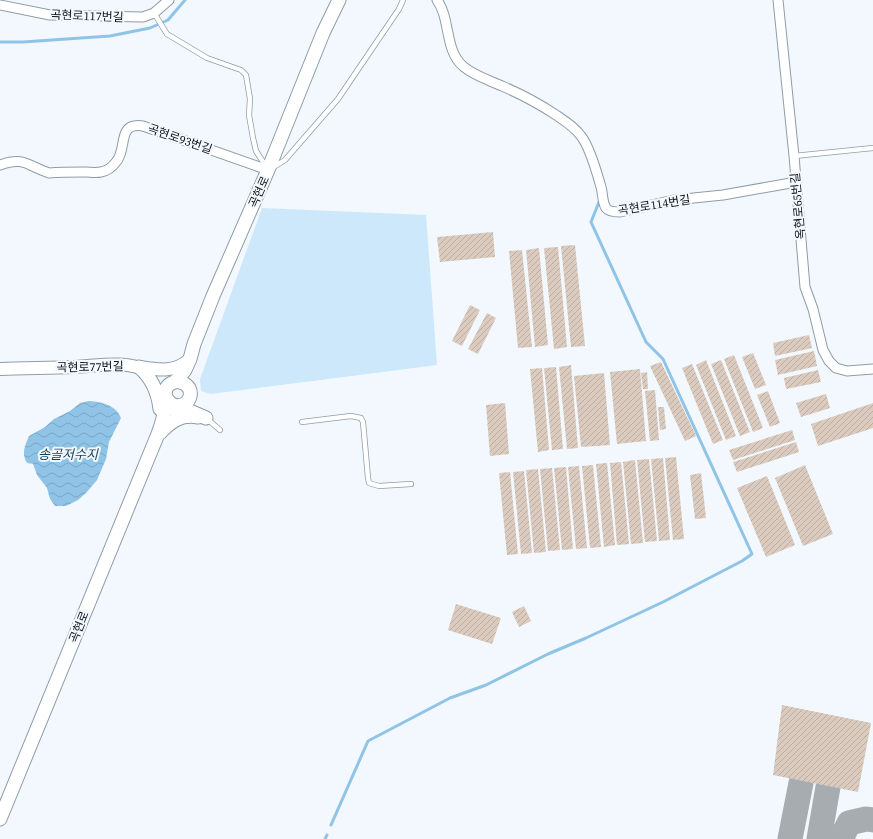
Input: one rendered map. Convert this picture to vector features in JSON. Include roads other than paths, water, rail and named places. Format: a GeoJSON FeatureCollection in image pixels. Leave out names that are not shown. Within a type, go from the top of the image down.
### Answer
{"type":"FeatureCollection","features":[{"type":"Feature","properties":{"kind":"main road","name":"곡현로"},"geometry":{"type":"LineString","coordinates":[[166,397],[165,393],[168,386],[175,382],[185,370],[190,359],[194,344],[213,296],[268,170],[322,32],[339,0]]}},
{"type":"Feature","properties":{"kind":"main road"},"geometry":{"type":"LineString","coordinates":[[190,359],[189,377],[192,393],[198,409],[206,418]]}},
{"type":"Feature","properties":{"kind":"main road"},"geometry":{"type":"LineString","coordinates":[[139,367],[149,377],[158,396],[161,420],[158,434]]}},
{"type":"Feature","properties":{"kind":"main road"},"geometry":{"type":"LineString","coordinates":[[175,382],[183,383],[192,393]]}},
{"type":"Feature","properties":{"kind":"main road"},"geometry":{"type":"LineString","coordinates":[[158,434],[178,406],[182,405],[188,400],[192,393]]}},
{"type":"Feature","properties":{"kind":"main road"},"geometry":{"type":"LineString","coordinates":[[158,434],[165,408],[166,397]]}},
{"type":"Feature","properties":{"kind":"main road"},"geometry":{"type":"LineString","coordinates":[[166,397],[170,404],[206,418]]}},
{"type":"Feature","properties":{"kind":"main road"},"geometry":{"type":"LineString","coordinates":[[158,434],[172,421],[178,418],[189,416],[206,418]]}},
{"type":"Feature","properties":{"kind":"main road","name":"곡현로"},"geometry":{"type":"LineString","coordinates":[[0,819],[158,434]]}},
{"type":"Feature","properties":{"kind":"street"},"geometry":{"type":"LineString","coordinates":[[154,13],[168,0]]}},
{"type":"Feature","properties":{"kind":"street","name":"곡현로114번길"},"geometry":{"type":"LineString","coordinates":[[437,0],[441,6],[456,56],[462,66],[473,73],[535,101],[571,125],[582,136],[602,188],[604,203],[607,208],[612,211],[620,212],[674,200],[722,195],[796,182]]}},
{"type":"Feature","properties":{"kind":"street","name":"옥현로65번길"},"geometry":{"type":"LineString","coordinates":[[778,0],[794,156],[805,287],[813,309],[824,350],[829,360],[836,368],[847,371],[873,369]]}},
{"type":"Feature","properties":{"kind":"street","name":"곡현로117번길"},"geometry":{"type":"LineString","coordinates":[[0,5],[50,15],[142,17],[154,13]]}},
{"type":"Feature","properties":{"kind":"street","name":"곡현로93번길"},"geometry":{"type":"LineString","coordinates":[[0,165],[9,161],[19,161],[27,162],[41,170],[49,172],[101,172],[111,167],[118,161],[121,154],[125,132],[130,127],[136,125],[143,126],[268,170]]}},
{"type":"Feature","properties":{"kind":"street"},"geometry":{"type":"LineString","coordinates":[[139,367],[155,370],[172,369],[180,367],[190,359]]}},
{"type":"Feature","properties":{"kind":"street","name":"곡현로77번길"},"geometry":{"type":"LineString","coordinates":[[0,369],[104,365],[139,367],[152,374],[166,397]]}},
{"type":"Feature","properties":{"kind":"street"},"geometry":{"type":"LineString","coordinates":[[139,367],[161,374],[175,382]]}},
{"type":"Feature","properties":{"kind":"lane"},"geometry":{"type":"LineString","coordinates":[[154,13],[167,34],[207,58],[241,70],[246,75],[250,99],[249,115],[252,138],[256,151],[268,170],[285,160],[338,98],[399,9],[403,0]]}},
{"type":"Feature","properties":{"kind":"lane"},"geometry":{"type":"LineString","coordinates":[[794,156],[873,148]]}},
{"type":"Feature","properties":{"kind":"lane"},"geometry":{"type":"LineString","coordinates":[[302,422],[351,416],[361,418],[363,422],[369,482],[379,486],[411,484]]}},
{"type":"Feature","properties":{"kind":"lane"},"geometry":{"type":"LineString","coordinates":[[206,418],[220,430]]}},
{"type":"Feature","properties":{"kind":"water","name":"송골저수지"},"geometry":{"type":"Polygon","coordinates":[[[89,401],[104,403],[112,407],[121,418],[109,442],[106,459],[97,480],[78,500],[66,506],[55,506],[50,499],[47,488],[37,475],[33,464],[27,463],[25,459],[25,446],[29,436],[45,427],[54,419],[70,411],[80,403],[89,401]]]}},
{"type":"Feature","properties":{"kind":"waterway"},"geometry":{"type":"LineString","coordinates":[[0,42],[23,42],[110,36],[150,28],[168,20],[185,0]]}},
{"type":"Feature","properties":{"kind":"waterway"},"geometry":{"type":"LineString","coordinates":[[331,825],[368,741],[450,698],[486,685],[548,654],[663,602],[742,561],[752,554],[663,359],[646,342],[591,222],[599,202]]}},
{"type":"Feature","properties":{"kind":"waterway"},"geometry":{"type":"LineString","coordinates":[[325,839],[327,835]]}}]}
